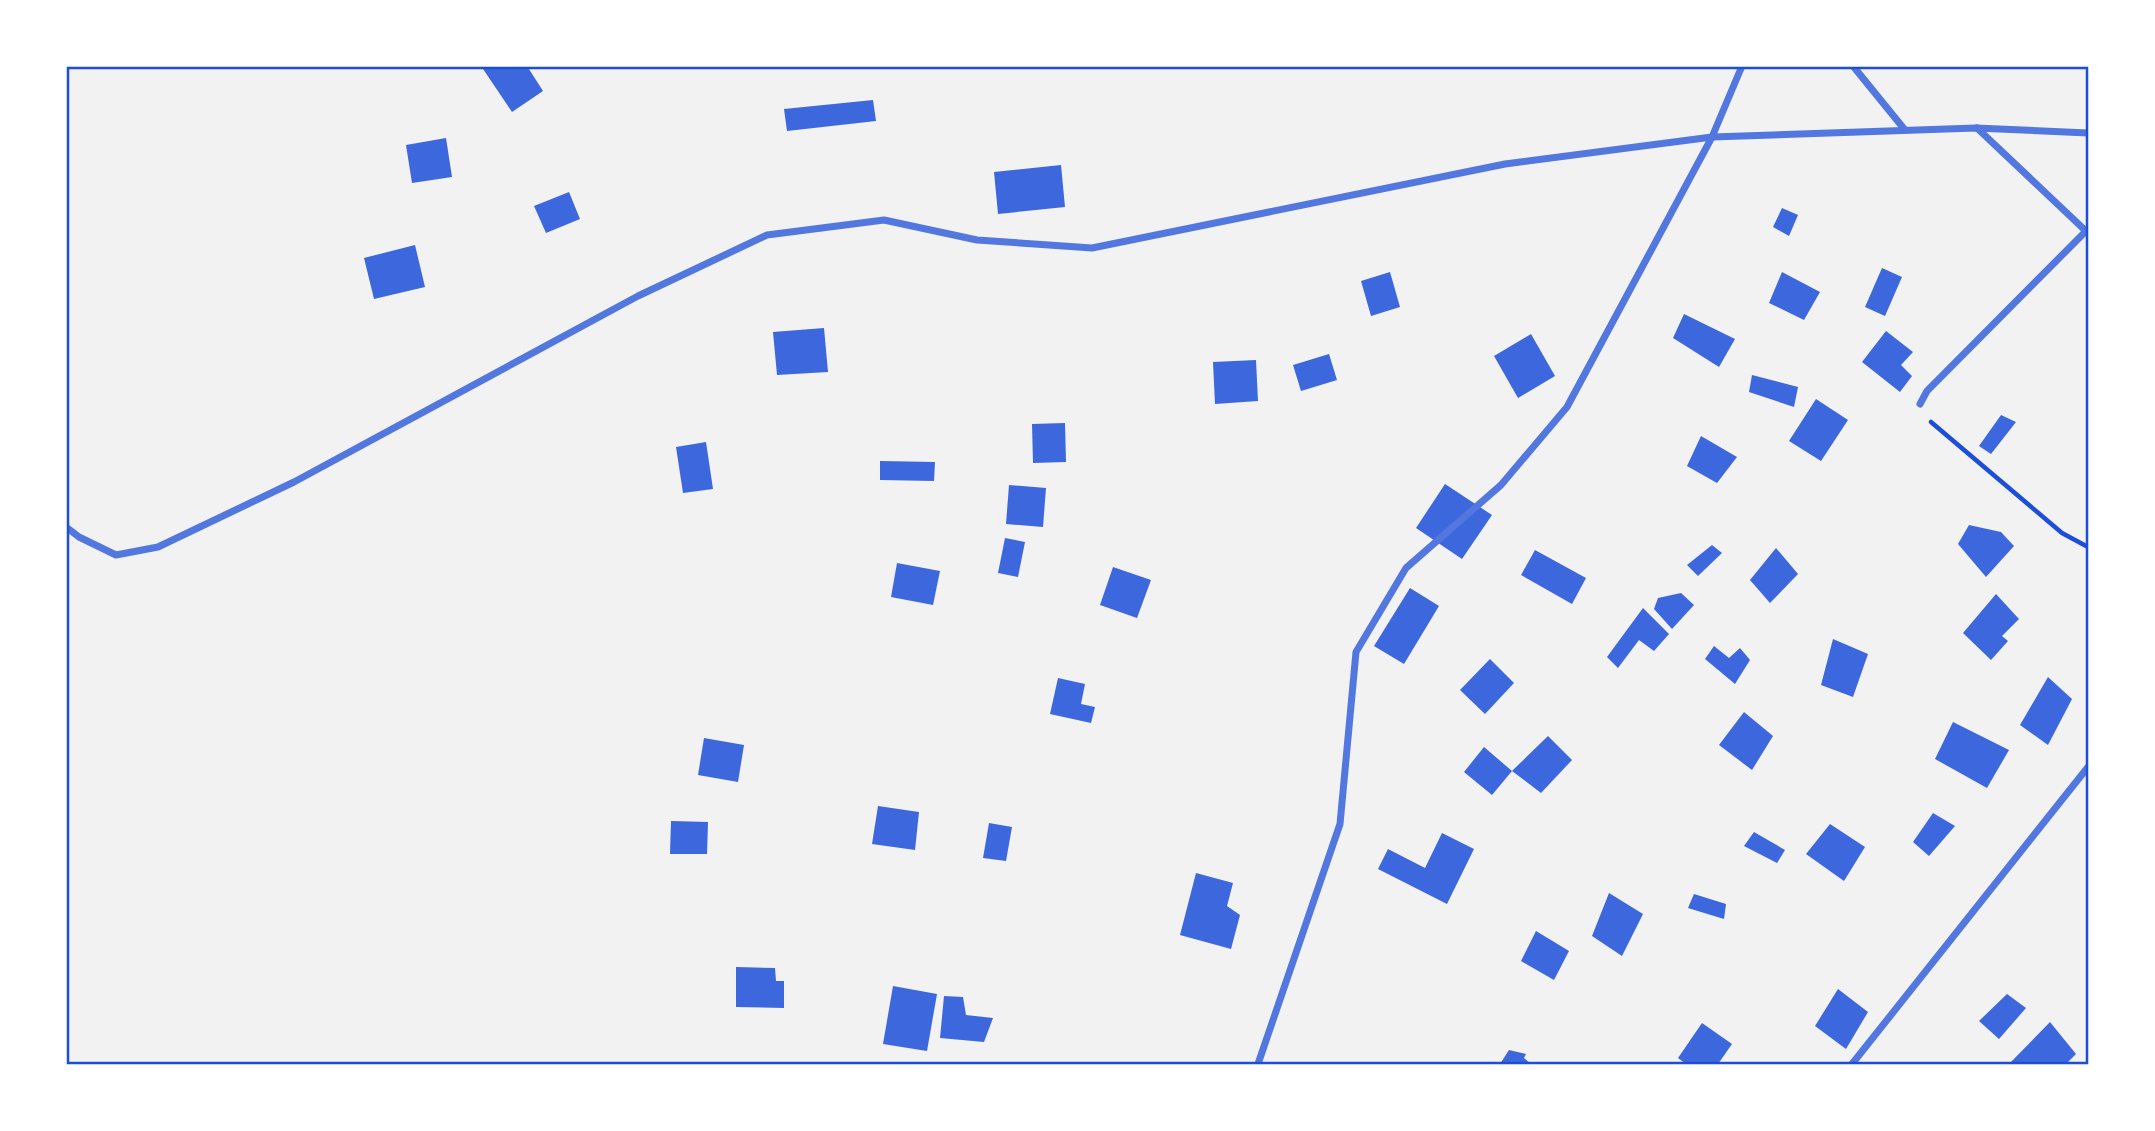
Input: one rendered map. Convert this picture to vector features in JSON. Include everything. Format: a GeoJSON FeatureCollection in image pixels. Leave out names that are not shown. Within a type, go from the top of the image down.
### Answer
{"type":"FeatureCollection","features":[{"type":"Feature","properties":{"kind":"street"},"geometry":{"type":"LineString","coordinates":[[1258,1065],[1340,824],[1356,652],[1405,568],[1501,485],[1567,407],[1712,137],[1742,66]]}},
{"type":"Feature","properties":{"kind":"street"},"geometry":{"type":"LineString","coordinates":[[1853,66],[1905,130]]}},
{"type":"Feature","properties":{"kind":"street"},"geometry":{"type":"LineString","coordinates":[[66,527],[79,537],[116,555],[158,547],[294,482],[638,296],[766,234],[884,220],[977,240],[1092,248],[1505,164],[1712,137],[1976,128],[2088,133]]}},
{"type":"Feature","properties":{"kind":"street"},"geometry":{"type":"LineString","coordinates":[[1920,404],[1927,391],[2087,232],[1976,128]]}},
{"type":"Feature","properties":{"kind":"street"},"geometry":{"type":"LineString","coordinates":[[1852,1065],[2088,768]]}},
{"type":"Feature","properties":{"kind":"path"},"geometry":{"type":"LineString","coordinates":[[1920,404],[1923,415],[1934,425],[2062,533],[2088,547]]}},
{"type":"Feature","properties":{"kind":"building"},"geometry":{"type":"Polygon","coordinates":[[[481,66],[527,66],[543,91],[512,112],[481,66]]]}},
{"type":"Feature","properties":{"kind":"building"},"geometry":{"type":"Polygon","coordinates":[[[873,100],[876,121],[787,131],[784,109],[873,100]]]}},
{"type":"Feature","properties":{"kind":"building"},"geometry":{"type":"Polygon","coordinates":[[[446,138],[452,177],[412,183],[406,145],[446,138]]]}},
{"type":"Feature","properties":{"kind":"building"},"geometry":{"type":"Polygon","coordinates":[[[1061,165],[1065,207],[998,214],[994,172],[1061,165]]]}},
{"type":"Feature","properties":{"kind":"building"},"geometry":{"type":"Polygon","coordinates":[[[569,192],[580,219],[546,233],[534,206],[569,192]]]}},
{"type":"Feature","properties":{"kind":"building"},"geometry":{"type":"Polygon","coordinates":[[[1782,208],[1798,215],[1789,236],[1773,227],[1782,208]]]}},
{"type":"Feature","properties":{"kind":"building"},"geometry":{"type":"Polygon","coordinates":[[[415,245],[425,287],[374,299],[364,258],[415,245]]]}},
{"type":"Feature","properties":{"kind":"building"},"geometry":{"type":"Polygon","coordinates":[[[1882,268],[1902,277],[1885,316],[1865,307],[1882,268]]]}},
{"type":"Feature","properties":{"kind":"building"},"geometry":{"type":"Polygon","coordinates":[[[1390,272],[1400,307],[1371,316],[1361,281],[1390,272]]]}},
{"type":"Feature","properties":{"kind":"building"},"geometry":{"type":"Polygon","coordinates":[[[1782,272],[1820,292],[1804,320],[1769,303],[1782,272]]]}},
{"type":"Feature","properties":{"kind":"building"},"geometry":{"type":"Polygon","coordinates":[[[1684,314],[1735,339],[1719,367],[1673,338],[1684,314]]]}},
{"type":"Feature","properties":{"kind":"building"},"geometry":{"type":"Polygon","coordinates":[[[824,328],[828,372],[777,375],[773,332],[824,328]]]}},
{"type":"Feature","properties":{"kind":"building"},"geometry":{"type":"Polygon","coordinates":[[[1886,331],[1913,352],[1901,365],[1912,376],[1900,392],[1862,362],[1886,331]]]}},
{"type":"Feature","properties":{"kind":"building"},"geometry":{"type":"Polygon","coordinates":[[[1531,334],[1555,376],[1518,398],[1494,356],[1531,334]]]}},
{"type":"Feature","properties":{"kind":"building"},"geometry":{"type":"Polygon","coordinates":[[[1329,354],[1337,380],[1301,391],[1293,365],[1329,354]]]}},
{"type":"Feature","properties":{"kind":"building"},"geometry":{"type":"Polygon","coordinates":[[[1256,360],[1258,401],[1215,404],[1213,362],[1256,360]]]}},
{"type":"Feature","properties":{"kind":"building"},"geometry":{"type":"Polygon","coordinates":[[[1752,375],[1798,387],[1794,407],[1749,392],[1752,375]]]}},
{"type":"Feature","properties":{"kind":"building"},"geometry":{"type":"Polygon","coordinates":[[[1816,399],[1848,420],[1821,461],[1789,441],[1816,399]]]}},
{"type":"Feature","properties":{"kind":"building"},"geometry":{"type":"Polygon","coordinates":[[[2001,415],[2016,422],[1991,454],[1979,446],[2001,415]]]}},
{"type":"Feature","properties":{"kind":"building"},"geometry":{"type":"Polygon","coordinates":[[[1065,423],[1066,462],[1033,463],[1032,424],[1065,423]]]}},
{"type":"Feature","properties":{"kind":"building"},"geometry":{"type":"Polygon","coordinates":[[[1701,436],[1737,457],[1717,483],[1687,466],[1701,436]]]}},
{"type":"Feature","properties":{"kind":"building"},"geometry":{"type":"Polygon","coordinates":[[[706,442],[713,489],[683,493],[676,447],[706,442]]]}},
{"type":"Feature","properties":{"kind":"building"},"geometry":{"type":"Polygon","coordinates":[[[880,461],[935,462],[934,481],[880,480],[880,461]]]}},
{"type":"Feature","properties":{"kind":"building"},"geometry":{"type":"Polygon","coordinates":[[[1445,484],[1492,515],[1462,559],[1416,528],[1445,484]]]}},
{"type":"Feature","properties":{"kind":"building"},"geometry":{"type":"Polygon","coordinates":[[[1009,485],[1046,488],[1043,527],[1006,524],[1009,485]]]}},
{"type":"Feature","properties":{"kind":"building"},"geometry":{"type":"Polygon","coordinates":[[[1969,525],[2001,532],[2014,546],[1986,577],[1958,544],[1969,525]]]}},
{"type":"Feature","properties":{"kind":"building"},"geometry":{"type":"Polygon","coordinates":[[[1005,538],[1025,542],[1018,577],[998,573],[1005,538]]]}},
{"type":"Feature","properties":{"kind":"building"},"geometry":{"type":"Polygon","coordinates":[[[1712,545],[1722,553],[1698,576],[1687,565],[1712,545]]]}},
{"type":"Feature","properties":{"kind":"building"},"geometry":{"type":"Polygon","coordinates":[[[1776,548],[1798,574],[1770,603],[1750,580],[1776,548]]]}},
{"type":"Feature","properties":{"kind":"building"},"geometry":{"type":"Polygon","coordinates":[[[1535,550],[1586,578],[1572,604],[1521,575],[1535,550]]]}},
{"type":"Feature","properties":{"kind":"building"},"geometry":{"type":"Polygon","coordinates":[[[897,563],[940,571],[933,605],[891,597],[897,563]]]}},
{"type":"Feature","properties":{"kind":"building"},"geometry":{"type":"Polygon","coordinates":[[[1113,567],[1151,580],[1137,618],[1100,605],[1113,567]]]}},
{"type":"Feature","properties":{"kind":"building"},"geometry":{"type":"Polygon","coordinates":[[[1410,588],[1439,606],[1404,664],[1374,646],[1410,588]]]}},
{"type":"Feature","properties":{"kind":"building"},"geometry":{"type":"Polygon","coordinates":[[[1681,593],[1694,605],[1672,629],[1654,609],[1658,598],[1681,593]]]}},
{"type":"Feature","properties":{"kind":"building"},"geometry":{"type":"Polygon","coordinates":[[[1996,594],[2019,619],[2002,636],[2008,641],[1991,660],[1963,633],[1996,594]]]}},
{"type":"Feature","properties":{"kind":"building"},"geometry":{"type":"Polygon","coordinates":[[[1643,608],[1669,634],[1654,651],[1639,640],[1618,668],[1607,657],[1643,608]]]}},
{"type":"Feature","properties":{"kind":"building"},"geometry":{"type":"Polygon","coordinates":[[[1833,639],[1868,654],[1853,697],[1821,685],[1833,639]]]}},
{"type":"Feature","properties":{"kind":"building"},"geometry":{"type":"Polygon","coordinates":[[[1714,646],[1729,658],[1740,648],[1750,660],[1735,684],[1705,659],[1714,646]]]}},
{"type":"Feature","properties":{"kind":"building"},"geometry":{"type":"Polygon","coordinates":[[[1490,659],[1514,683],[1485,714],[1460,690],[1490,659]]]}},
{"type":"Feature","properties":{"kind":"building"},"geometry":{"type":"Polygon","coordinates":[[[2048,677],[2072,699],[2048,745],[2020,725],[2048,677]]]}},
{"type":"Feature","properties":{"kind":"building"},"geometry":{"type":"Polygon","coordinates":[[[1058,678],[1085,684],[1081,704],[1095,707],[1091,723],[1050,714],[1058,678]]]}},
{"type":"Feature","properties":{"kind":"building"},"geometry":{"type":"Polygon","coordinates":[[[1744,712],[1773,736],[1752,770],[1719,745],[1744,712]]]}},
{"type":"Feature","properties":{"kind":"building"},"geometry":{"type":"Polygon","coordinates":[[[1953,722],[2009,750],[1987,788],[1935,759],[1953,722]]]}},
{"type":"Feature","properties":{"kind":"building"},"geometry":{"type":"Polygon","coordinates":[[[1548,736],[1572,760],[1541,793],[1512,771],[1548,736]]]}},
{"type":"Feature","properties":{"kind":"building"},"geometry":{"type":"Polygon","coordinates":[[[704,738],[744,745],[738,782],[698,775],[704,738]]]}},
{"type":"Feature","properties":{"kind":"building"},"geometry":{"type":"Polygon","coordinates":[[[1484,747],[1512,771],[1492,795],[1464,772],[1484,747]]]}},
{"type":"Feature","properties":{"kind":"building"},"geometry":{"type":"Polygon","coordinates":[[[878,806],[919,812],[915,850],[872,844],[878,806]]]}},
{"type":"Feature","properties":{"kind":"building"},"geometry":{"type":"Polygon","coordinates":[[[1933,813],[1955,826],[1929,856],[1913,842],[1933,813]]]}},
{"type":"Feature","properties":{"kind":"building"},"geometry":{"type":"Polygon","coordinates":[[[671,821],[708,822],[707,854],[670,854],[671,821]]]}},
{"type":"Feature","properties":{"kind":"building"},"geometry":{"type":"Polygon","coordinates":[[[989,823],[1012,827],[1006,861],[983,858],[989,823]]]}},
{"type":"Feature","properties":{"kind":"building"},"geometry":{"type":"Polygon","coordinates":[[[1830,824],[1865,847],[1844,881],[1806,854],[1830,824]]]}},
{"type":"Feature","properties":{"kind":"building"},"geometry":{"type":"Polygon","coordinates":[[[1754,832],[1785,850],[1777,863],[1744,846],[1754,832]]]}},
{"type":"Feature","properties":{"kind":"building"},"geometry":{"type":"Polygon","coordinates":[[[1442,833],[1474,849],[1447,904],[1378,869],[1388,849],[1425,868],[1442,833]]]}},
{"type":"Feature","properties":{"kind":"building"},"geometry":{"type":"Polygon","coordinates":[[[1196,873],[1233,883],[1227,906],[1240,915],[1231,949],[1180,935],[1196,873]]]}},
{"type":"Feature","properties":{"kind":"building"},"geometry":{"type":"Polygon","coordinates":[[[1609,893],[1643,914],[1622,956],[1592,936],[1609,893]]]}},
{"type":"Feature","properties":{"kind":"building"},"geometry":{"type":"Polygon","coordinates":[[[1694,894],[1726,904],[1724,919],[1688,908],[1694,894]]]}},
{"type":"Feature","properties":{"kind":"building"},"geometry":{"type":"Polygon","coordinates":[[[1536,931],[1569,951],[1554,980],[1521,961],[1536,931]]]}},
{"type":"Feature","properties":{"kind":"building"},"geometry":{"type":"Polygon","coordinates":[[[736,967],[775,968],[776,981],[784,981],[784,1008],[736,1007],[736,967]]]}},
{"type":"Feature","properties":{"kind":"building"},"geometry":{"type":"Polygon","coordinates":[[[893,986],[937,994],[927,1051],[883,1044],[893,986]]]}},
{"type":"Feature","properties":{"kind":"building"},"geometry":{"type":"Polygon","coordinates":[[[1838,989],[1868,1012],[1846,1049],[1815,1026],[1838,989]]]}},
{"type":"Feature","properties":{"kind":"building"},"geometry":{"type":"Polygon","coordinates":[[[2007,994],[2026,1008],[1999,1039],[1979,1021],[2007,994]]]}},
{"type":"Feature","properties":{"kind":"building"},"geometry":{"type":"Polygon","coordinates":[[[944,996],[963,997],[966,1015],[993,1018],[984,1042],[940,1038],[944,996]]]}},
{"type":"Feature","properties":{"kind":"building"},"geometry":{"type":"Polygon","coordinates":[[[2050,1022],[2076,1054],[2066,1064],[2009,1064],[2050,1022]]]}},
{"type":"Feature","properties":{"kind":"building"},"geometry":{"type":"Polygon","coordinates":[[[1702,1023],[1732,1044],[1718,1064],[1686,1064],[1678,1058],[1702,1023]]]}},
{"type":"Feature","properties":{"kind":"building"},"geometry":{"type":"Polygon","coordinates":[[[1509,1050],[1526,1054],[1524,1058],[1531,1064],[1500,1064],[1509,1050]]]}}]}
